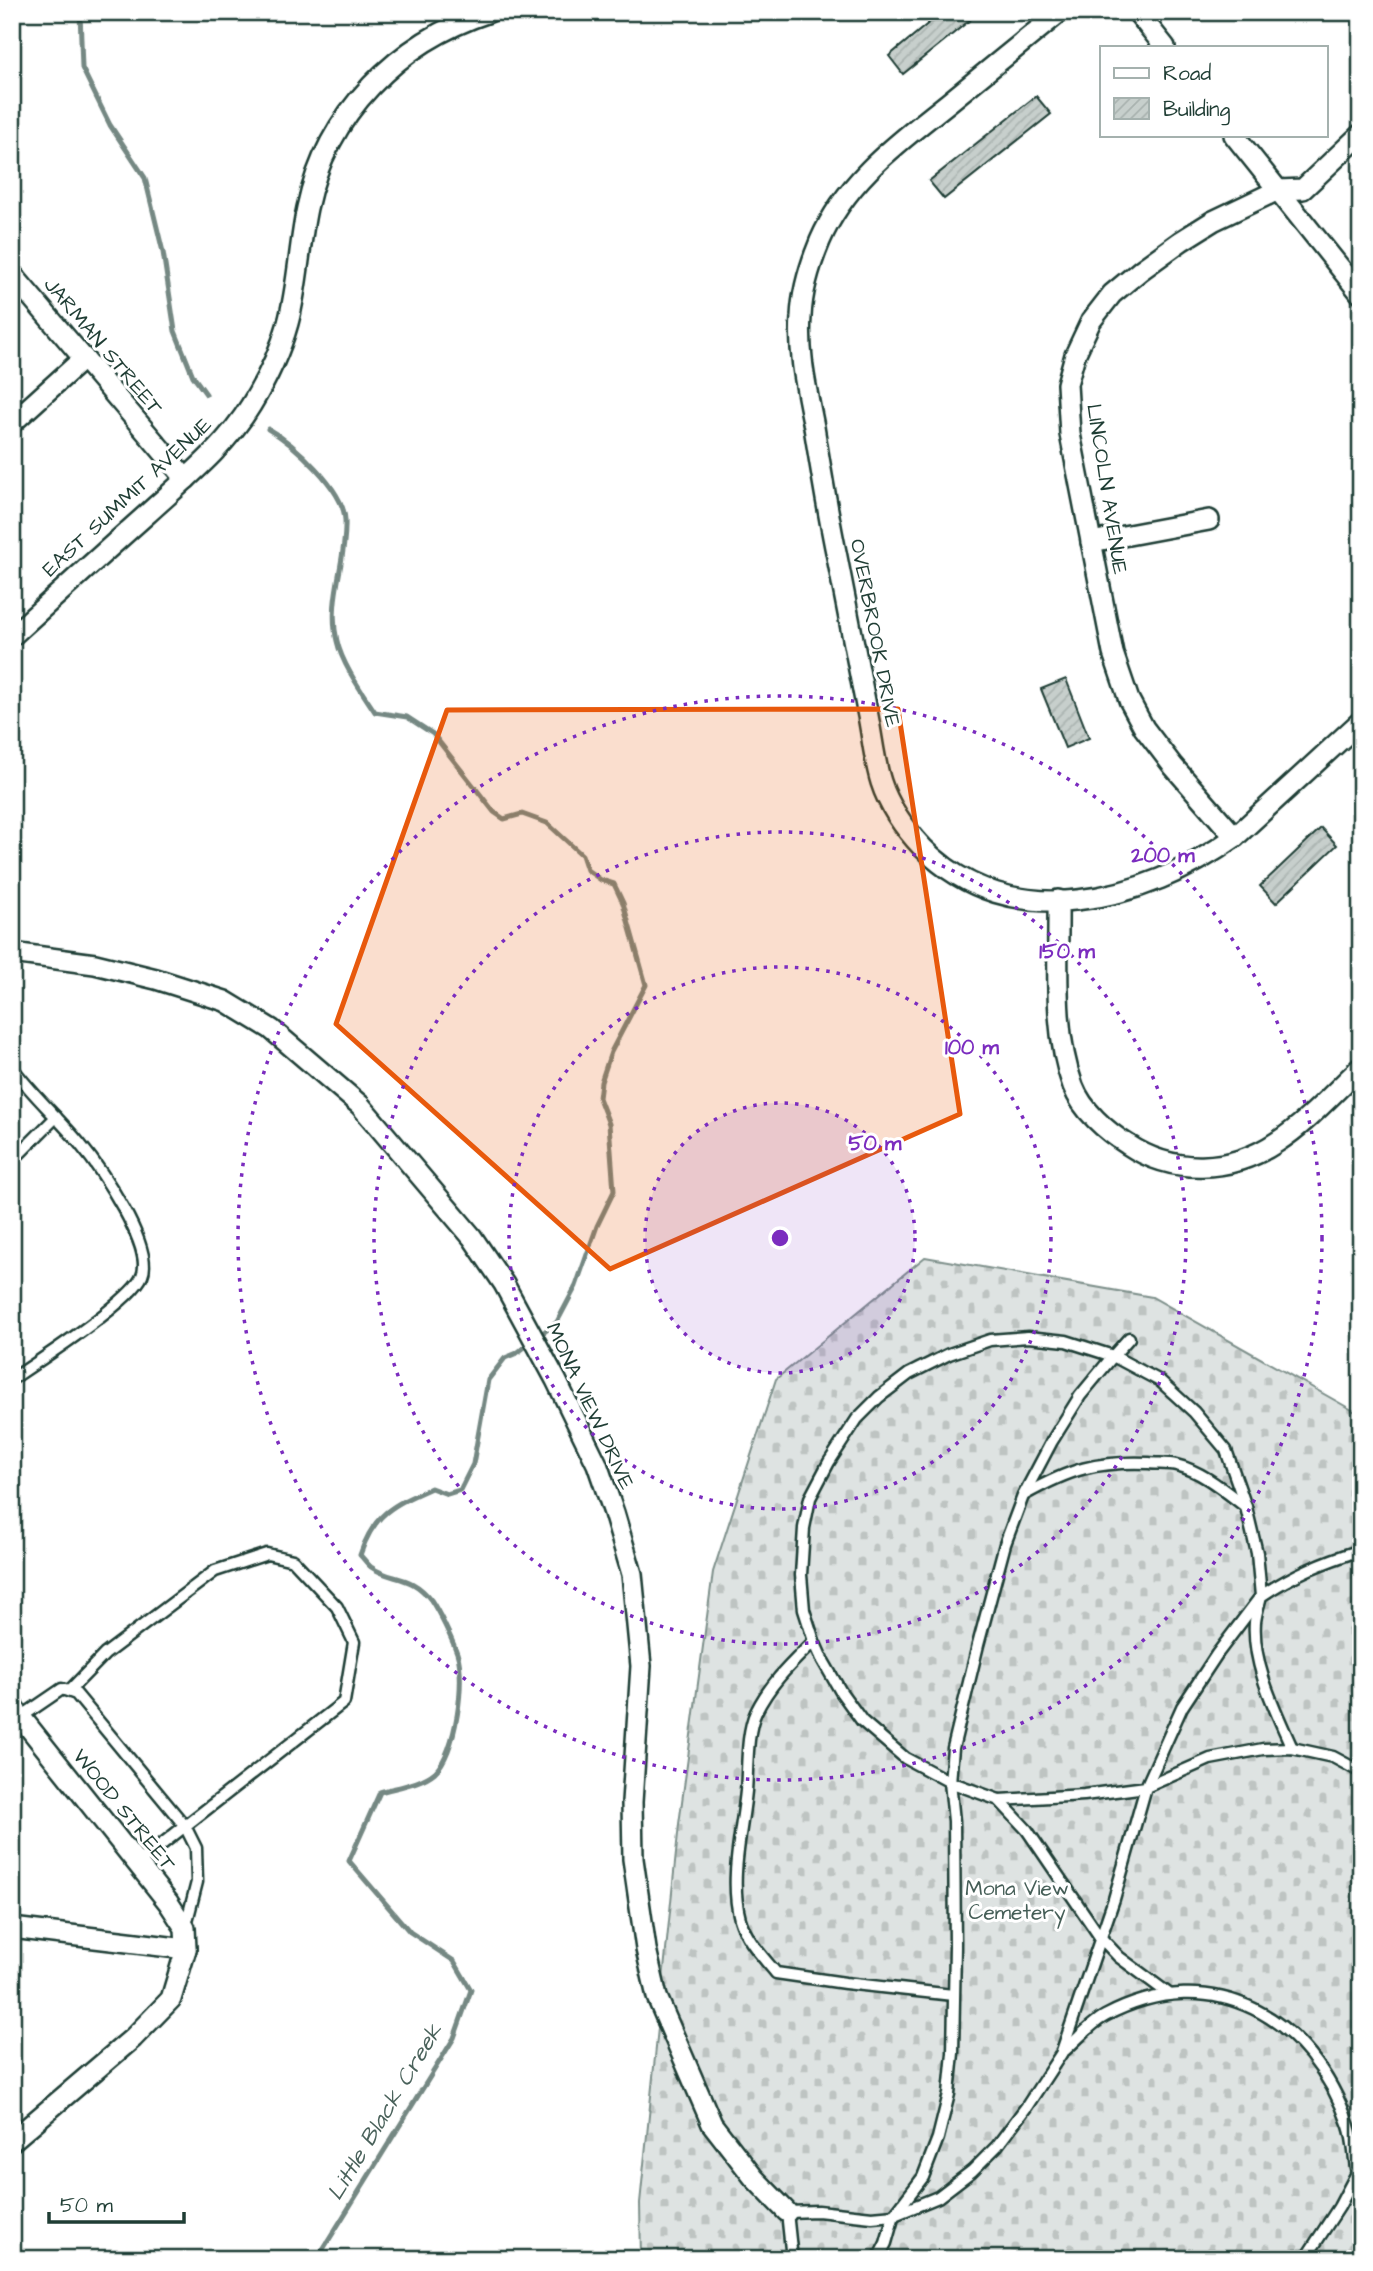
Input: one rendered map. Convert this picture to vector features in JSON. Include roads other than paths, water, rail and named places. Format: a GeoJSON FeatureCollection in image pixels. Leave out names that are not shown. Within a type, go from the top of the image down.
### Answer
{"type":"FeatureCollection","features":[{"type":"Feature","properties":{"kind":"street","name":"EAST SUMMIT AVENUE"},"geometry":{"type":"LineString","coordinates":[[12,636],[186,479],[221,444],[250,407],[274,364],[288,321],[307,206],[319,169],[334,137],[356,103],[401,57],[464,20],[489,12]]}},
{"type":"Feature","properties":{"kind":"street","name":"OVERBROOK DRIVE"},"geometry":{"type":"LineString","coordinates":[[1060,12],[881,157],[855,184],[827,227],[809,270],[801,312],[803,365],[837,561],[881,782],[904,827],[934,859],[962,879],[993,893],[1027,900],[1094,898],[1132,890],[1161,880],[1188,868],[1235,837],[1361,721]]}},
{"type":"Feature","properties":{"kind":"street"},"geometry":{"type":"LineString","coordinates":[[1137,12],[1164,46]]}},
{"type":"Feature","properties":{"kind":"street","name":"LINCOLN AVENUE"},"geometry":{"type":"LineString","coordinates":[[1235,837],[1173,766],[1144,728],[1129,700],[1112,653],[1070,434],[1068,384],[1075,355],[1091,321],[1112,294],[1181,240],[1213,221],[1278,190],[1303,189],[1361,134]]}},
{"type":"Feature","properties":{"kind":"street"},"geometry":{"type":"LineString","coordinates":[[1235,136],[1361,294]]}},
{"type":"Feature","properties":{"kind":"street","name":"JARMAN STREET"},"geometry":{"type":"LineString","coordinates":[[12,274],[186,479]]}},
{"type":"Feature","properties":{"kind":"street"},"geometry":{"type":"LineString","coordinates":[[12,423],[84,358]]}},
{"type":"Feature","properties":{"kind":"street"},"geometry":{"type":"LineString","coordinates":[[1091,542],[1209,520]]}},
{"type":"Feature","properties":{"kind":"street"},"geometry":{"type":"LineString","coordinates":[[1058,901],[1059,1011],[1064,1052],[1074,1089],[1094,1117],[1116,1137],[1141,1154],[1175,1164],[1202,1168],[1233,1162],[1262,1151],[1297,1127],[1361,1067]]}},
{"type":"Feature","properties":{"kind":"street","name":"MONA VIEW DRIVE"},"geometry":{"type":"LineString","coordinates":[[12,953],[95,964],[156,979],[225,1001],[271,1029],[360,1105],[472,1237],[504,1284],[541,1351],[597,1464],[632,1574],[641,1666],[632,1802],[633,1859],[646,1949],[657,1997],[712,2124],[754,2178],[787,2211]]}},
{"type":"Feature","properties":{"kind":"street","name":"WOOD STREET"},"geometry":{"type":"LineString","coordinates":[[16,1712],[138,1863],[185,1928]]}},
{"type":"Feature","properties":{"kind":"street"},"geometry":{"type":"LineString","coordinates":[[12,1928],[186,1949]]}},
{"type":"Feature","properties":{"kind":"street"},"geometry":{"type":"LineString","coordinates":[[12,2141],[133,2038],[171,1999],[186,1949],[185,1928]]}},
{"type":"Feature","properties":{"kind":"lane"},"geometry":{"type":"LineString","coordinates":[[12,1067],[81,1145],[123,1208],[143,1249],[143,1276],[124,1299],[12,1380]]}},
{"type":"Feature","properties":{"kind":"lane"},"geometry":{"type":"LineString","coordinates":[[12,1161],[55,1117]]}},
{"type":"Feature","properties":{"kind":"lane"},"geometry":{"type":"LineString","coordinates":[[1292,1748],[1266,1687],[1256,1642],[1255,1622],[1261,1595],[1257,1553],[1246,1507],[1226,1450],[1194,1412],[1160,1381],[1113,1356],[1066,1341],[1028,1337],[990,1340],[949,1354],[909,1374],[879,1397],[857,1419],[810,1498],[804,1528],[801,1575],[804,1610],[814,1641],[841,1692],[862,1721],[905,1758],[950,1782],[999,1800],[1095,1794],[1146,1787],[1210,1759],[1263,1749],[1292,1748],[1332,1757],[1361,1772]]}},
{"type":"Feature","properties":{"kind":"lane"},"geometry":{"type":"LineString","coordinates":[[878,2259],[894,2215],[923,2177],[938,2138],[949,2094],[956,1947],[954,1821],[950,1782],[953,1748],[1005,1544],[1023,1496],[1052,1441],[1080,1396],[1129,1338]]}},
{"type":"Feature","properties":{"kind":"lane"},"geometry":{"type":"LineString","coordinates":[[1023,1496],[1052,1479],[1095,1464],[1128,1462],[1176,1465],[1213,1483],[1246,1507]]}},
{"type":"Feature","properties":{"kind":"lane"},"geometry":{"type":"LineString","coordinates":[[1061,2054],[1114,1899],[1146,1787],[1182,1707],[1261,1595],[1308,1568],[1361,1550]]}},
{"type":"Feature","properties":{"kind":"lane"},"geometry":{"type":"LineString","coordinates":[[70,1690],[105,1654],[215,1571],[267,1554],[293,1560],[337,1607],[354,1642],[344,1702],[138,1863]]}},
{"type":"Feature","properties":{"kind":"lane"},"geometry":{"type":"LineString","coordinates":[[814,1641],[772,1683],[755,1715],[748,1754],[737,1865],[736,1895],[741,1921],[752,1944],[776,1973],[953,1995]]}},
{"type":"Feature","properties":{"kind":"lane"},"geometry":{"type":"LineString","coordinates":[[16,1712],[62,1689],[76,1694],[186,1826],[196,1848],[197,1882],[185,1928]]}},
{"type":"Feature","properties":{"kind":"lane"},"geometry":{"type":"LineString","coordinates":[[999,1800],[1027,1830],[1100,1937],[1119,1957],[1169,1994]]}},
{"type":"Feature","properties":{"kind":"lane"},"geometry":{"type":"LineString","coordinates":[[792,2259],[787,2211],[818,2211],[872,2217],[894,2215],[938,2197],[972,2171],[998,2146],[1061,2054],[1103,2017],[1169,1994],[1210,1994],[1262,2011],[1289,2031],[1316,2060],[1332,2085],[1350,2129],[1359,2173],[1305,2259]]}},
{"type":"Feature","properties":{"kind":"waterway","name":"Little Black Creek"},"geometry":{"type":"LineString","coordinates":[[80,12],[82,68],[110,125],[145,178],[163,252],[175,331],[193,376],[206,394]]}},
{"type":"Feature","properties":{"kind":"waterway","name":"Little Black Creek"},"geometry":{"type":"LineString","coordinates":[[268,429],[316,468],[327,481],[342,508],[345,535],[334,611],[337,641],[353,678],[375,712],[407,717],[433,734],[494,812],[504,819],[522,814],[547,823],[582,855],[587,870],[601,880],[614,884],[623,903],[646,985],[611,1052],[601,1082],[599,1098],[609,1124],[614,1191],[597,1226],[576,1286],[557,1322],[517,1353],[505,1358],[488,1380],[473,1464],[460,1490],[447,1494],[431,1488],[386,1512],[372,1529],[360,1555],[371,1567],[416,1586],[431,1600],[457,1653],[460,1665],[460,1697],[454,1732],[442,1762],[435,1772],[423,1779],[380,1792],[349,1861],[410,1932],[454,1961],[471,1990],[454,2038],[317,2259]]}},
{"type":"Feature","properties":{"kind":"park label","name":"Mona View Cemetery"},"geometry":{"type":"Point","coordinates":[1017,1900]}}]}
